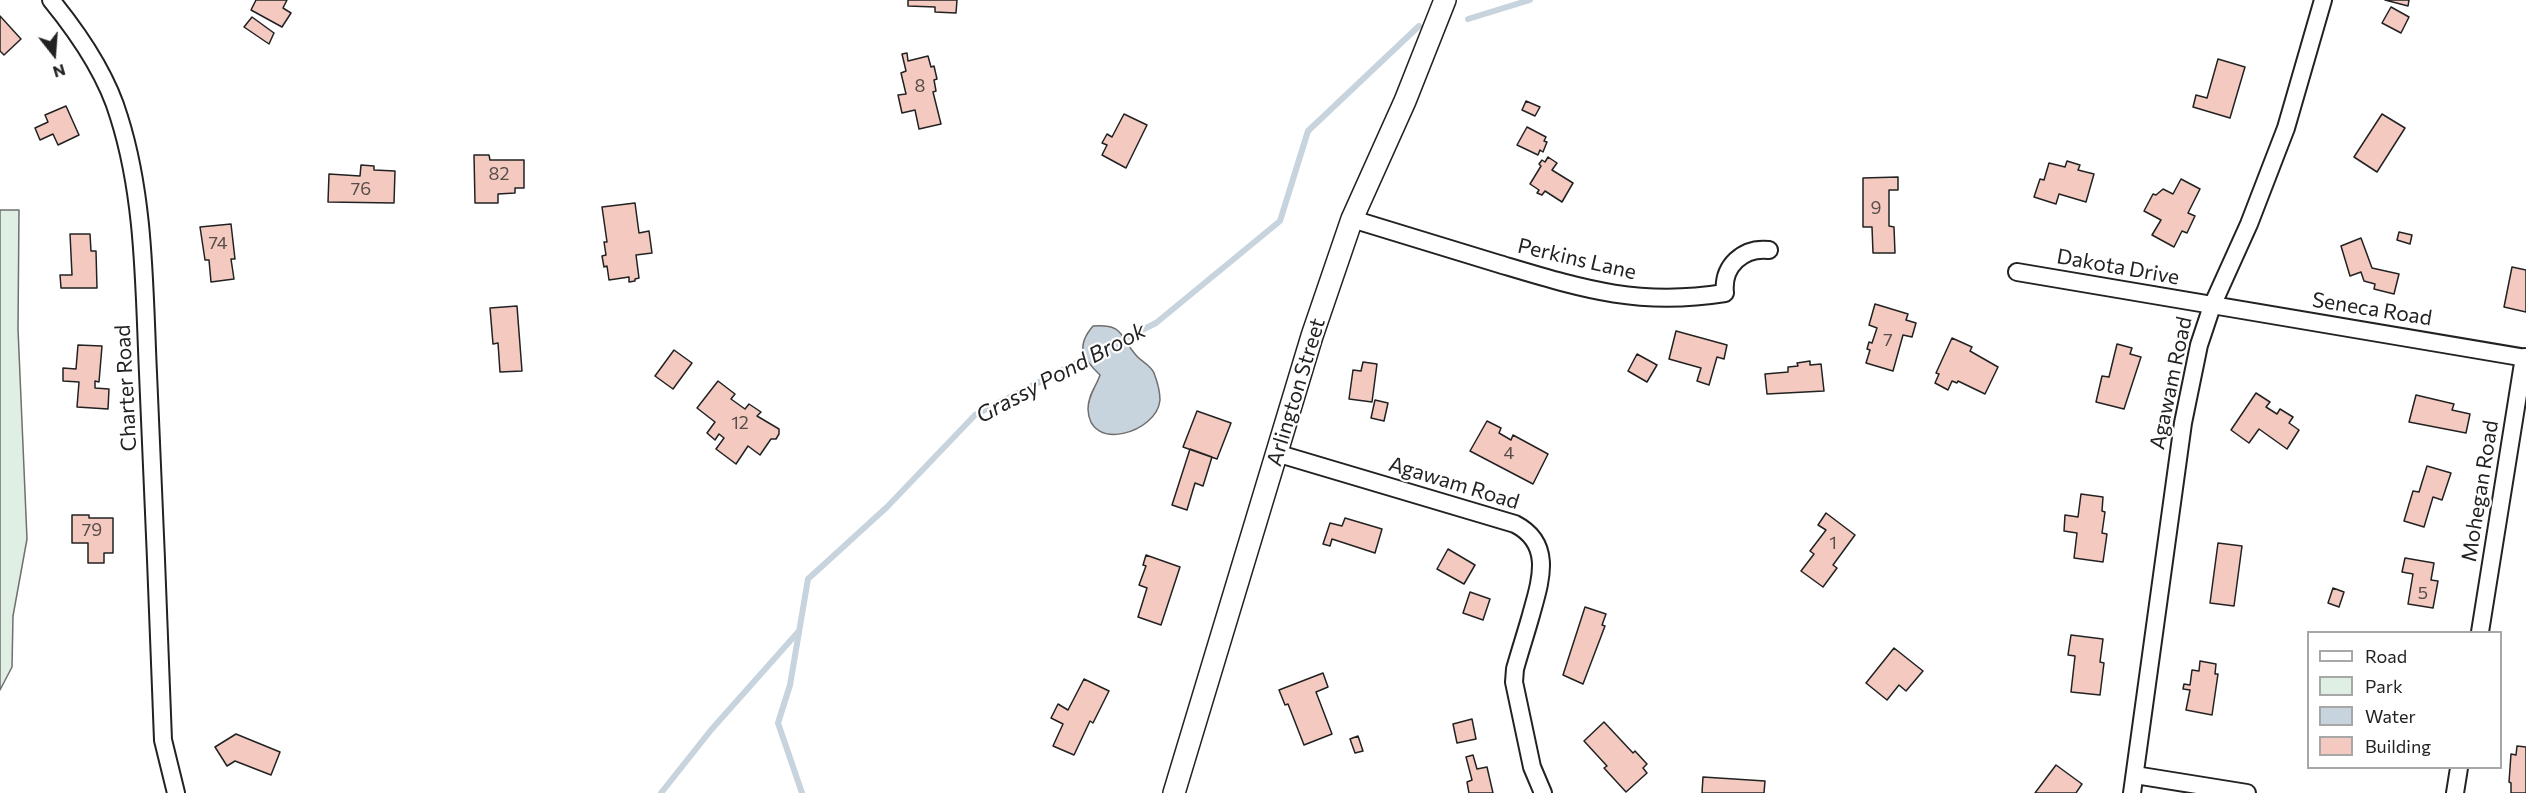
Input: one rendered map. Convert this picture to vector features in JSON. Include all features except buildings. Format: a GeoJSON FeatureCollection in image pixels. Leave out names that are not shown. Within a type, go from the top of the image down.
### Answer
{"type":"FeatureCollection","features":[{"type":"Feature","properties":{"kind":"street","name":"Charter Road"},"geometry":{"type":"LineString","coordinates":[[51,0],[75,29],[101,78],[119,115],[131,164],[143,264],[163,740],[176,793]]}},
{"type":"Feature","properties":{"kind":"street","name":"Arlington Street"},"geometry":{"type":"LineString","coordinates":[[1174,793],[1276,453],[1352,219],[1405,101],[1445,0]]}},
{"type":"Feature","properties":{"kind":"street","name":"Agawam Road"},"geometry":{"type":"LineString","coordinates":[[2132,793],[2182,423],[2199,345],[2212,306],[2249,224],[2286,128],[2323,0]]}},
{"type":"Feature","properties":{"kind":"street","name":"Perkins Lane"},"geometry":{"type":"LineString","coordinates":[[1352,219],[1574,286],[1627,297],[1682,298],[1725,293],[1725,277],[1739,257],[1753,250],[1769,250]]}},
{"type":"Feature","properties":{"kind":"street","name":"Dakota Drive"},"geometry":{"type":"LineString","coordinates":[[2018,272],[2212,306]]}},
{"type":"Feature","properties":{"kind":"street","name":"Seneca Road"},"geometry":{"type":"LineString","coordinates":[[2212,306],[2525,357]]}},
{"type":"Feature","properties":{"kind":"street","name":"Mohegan Road"},"geometry":{"type":"LineString","coordinates":[[2480,631],[2525,357]]}},
{"type":"Feature","properties":{"kind":"street","name":"Agawam Road"},"geometry":{"type":"LineString","coordinates":[[1276,453],[1515,524],[1531,535],[1540,553],[1542,575],[1515,669],[1514,682],[1532,766],[1543,793]]}},
{"type":"Feature","properties":{"kind":"street"},"geometry":{"type":"LineString","coordinates":[[2455,793],[2459,769]]}},
{"type":"Feature","properties":{"kind":"street"},"geometry":{"type":"LineString","coordinates":[[2134,775],[2247,793]]}},
{"type":"Feature","properties":{"kind":"green space"},"geometry":{"type":"Polygon","coordinates":[[[0,210],[19,210],[18,329],[27,539],[13,616],[12,667],[0,690],[0,210]]]}},
{"type":"Feature","properties":{"kind":"water"},"geometry":{"type":"Polygon","coordinates":[[[1093,326],[1110,327],[1120,332],[1137,357],[1154,373],[1160,400],[1156,412],[1148,422],[1136,429],[1110,434],[1099,431],[1091,423],[1088,404],[1100,375],[1089,364],[1083,347],[1087,333],[1093,326]]]}},
{"type":"Feature","properties":{"kind":"waterway","name":"Grassy Pond Brook"},"geometry":{"type":"LineString","coordinates":[[1468,19],[1530,0]]}},
{"type":"Feature","properties":{"kind":"waterway","name":"Grassy Pond Brook"},"geometry":{"type":"LineString","coordinates":[[1120,341],[1156,323],[1280,221],[1308,131],[1419,26]]}},
{"type":"Feature","properties":{"kind":"waterway","name":"Grassy Pond Brook"},"geometry":{"type":"LineString","coordinates":[[802,793],[778,723],[790,685],[808,579],[887,507],[975,415],[1092,355]]}},
{"type":"Feature","properties":{"kind":"waterway"},"geometry":{"type":"LineString","coordinates":[[661,793],[711,730],[799,631]]}}]}
